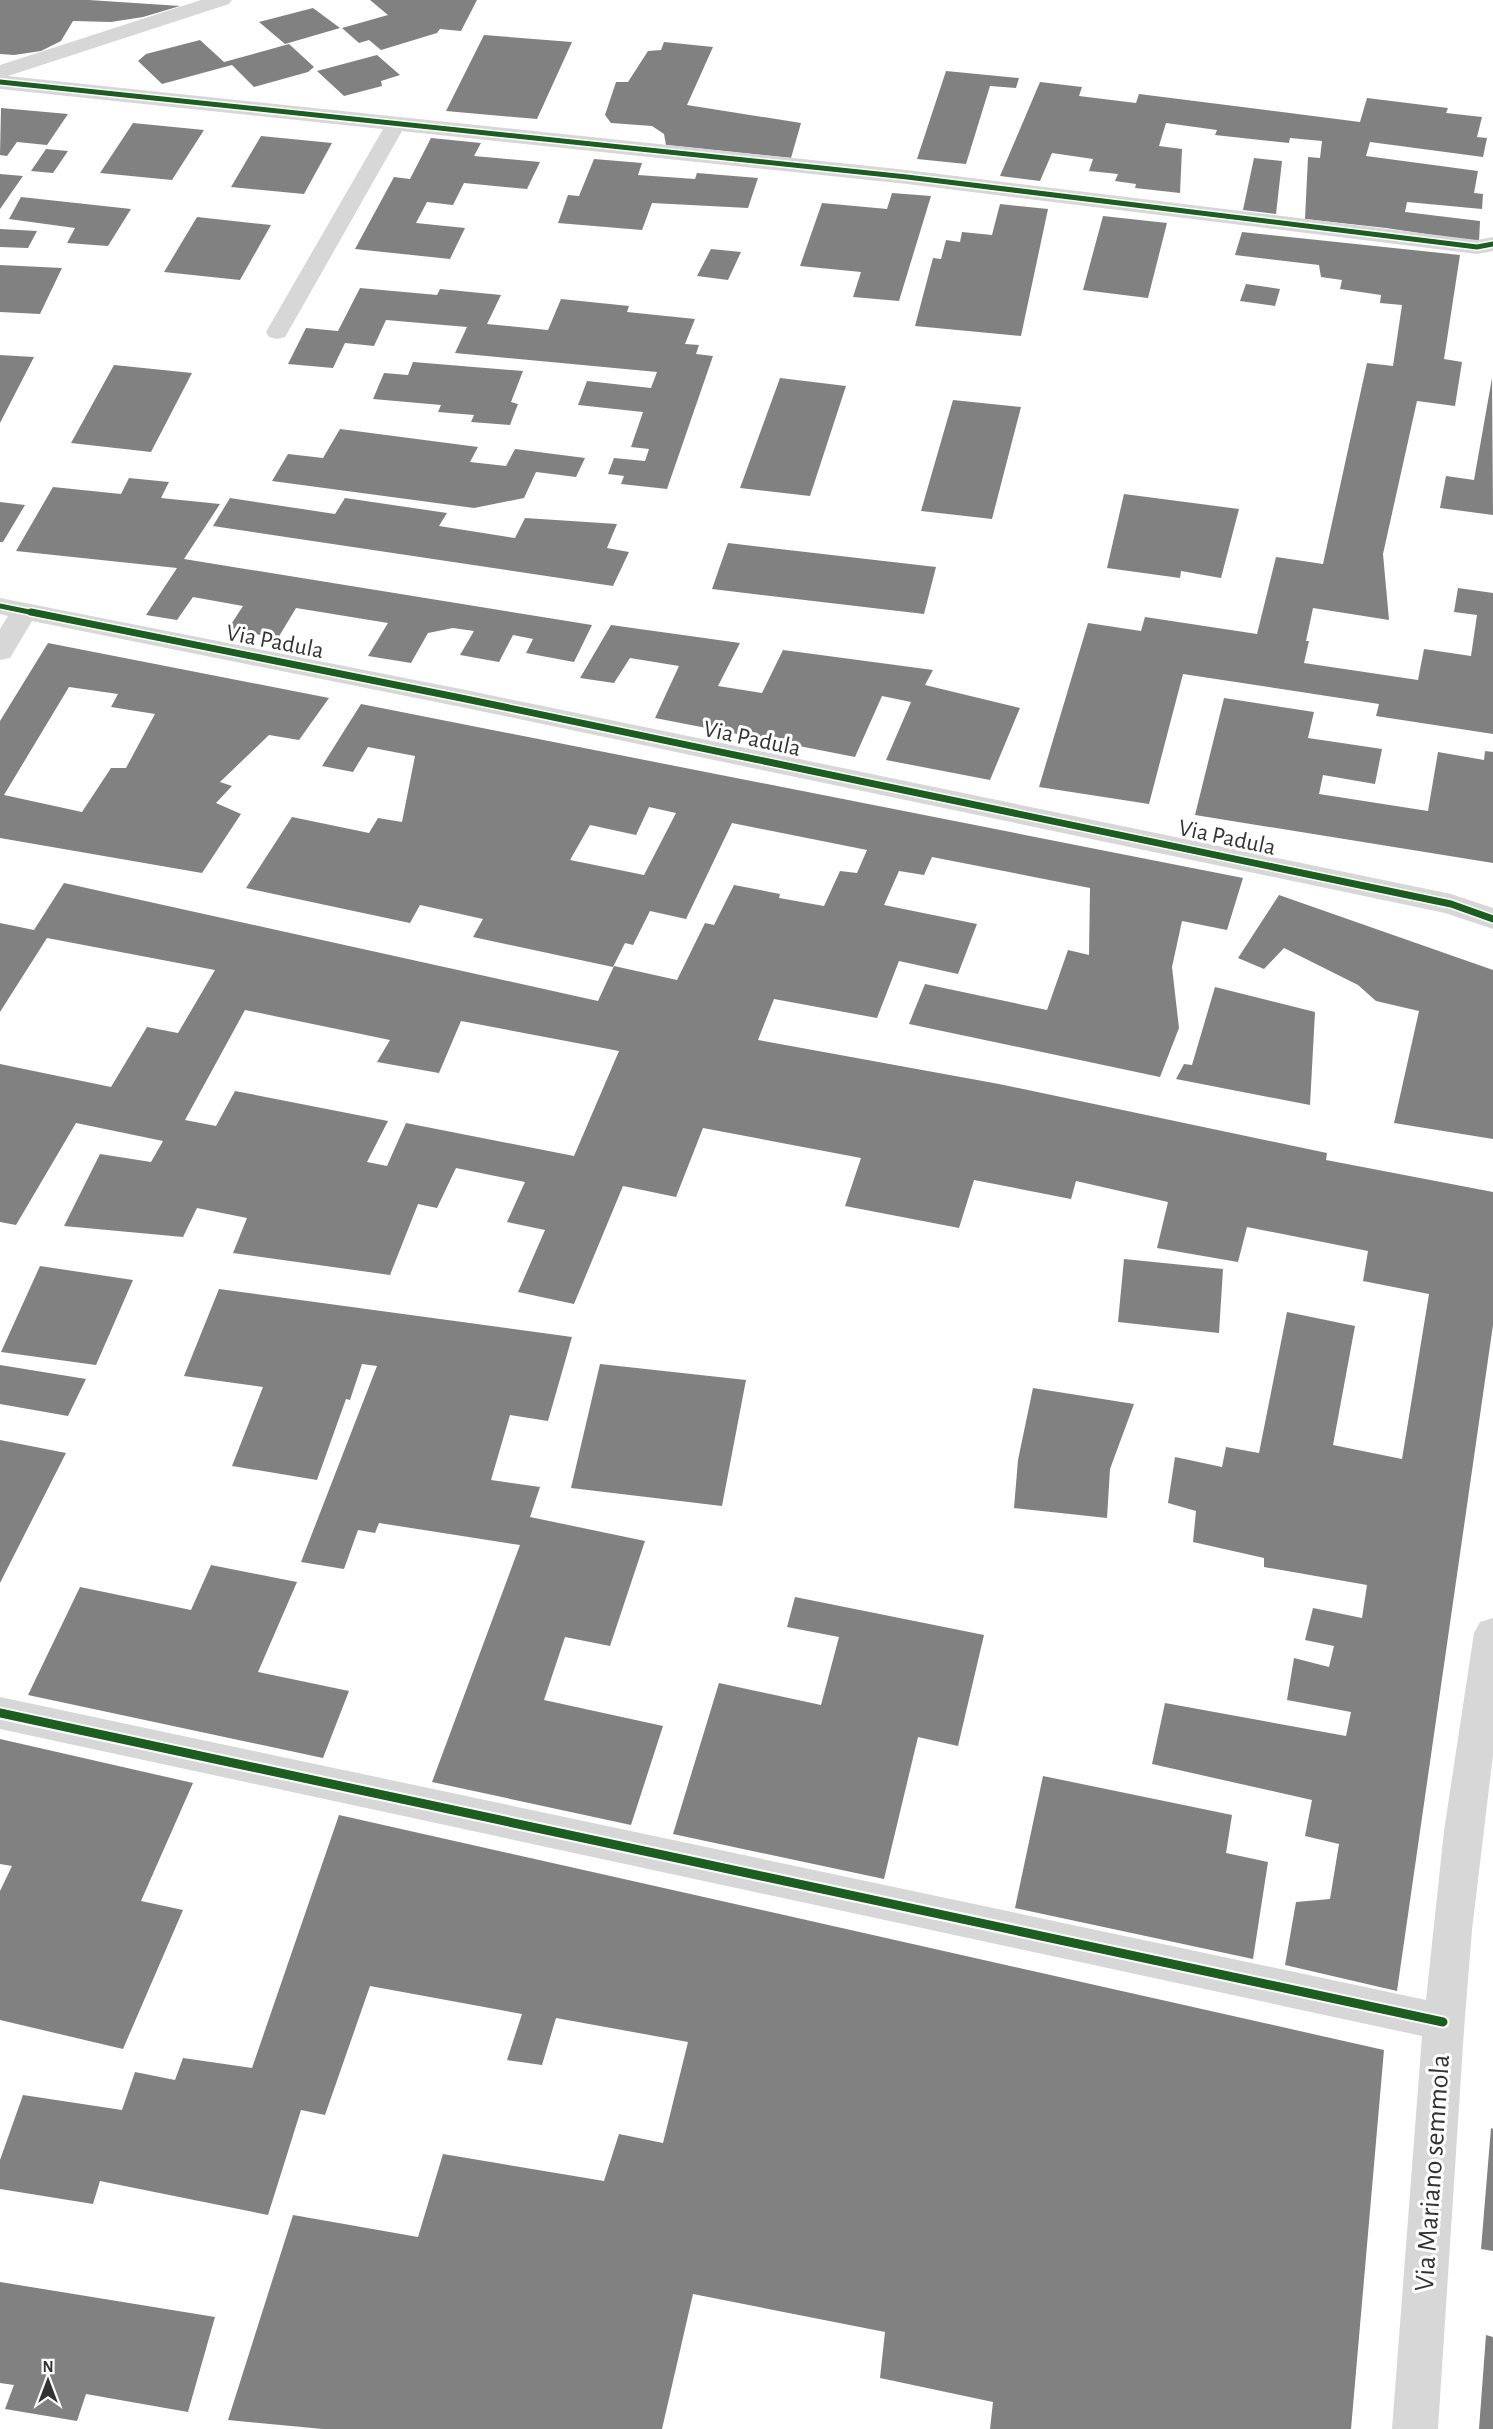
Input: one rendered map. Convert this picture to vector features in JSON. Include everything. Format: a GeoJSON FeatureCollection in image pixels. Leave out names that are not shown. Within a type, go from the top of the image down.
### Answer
{"type":"FeatureCollection","features":[{"type":"Feature","properties":{"kind":"street"},"geometry":{"type":"LineString","coordinates":[[0,72],[222,0]]}},
{"type":"Feature","properties":{"kind":"street"},"geometry":{"type":"LineString","coordinates":[[0,82],[907,177],[1477,247],[1493,244]]}},
{"type":"Feature","properties":{"kind":"street"},"geometry":{"type":"LineString","coordinates":[[0,651],[12,609]]}},
{"type":"Feature","properties":{"kind":"street","name":"Via Padula"},"geometry":{"type":"LineString","coordinates":[[12,609],[461,698],[1452,904],[1493,919]]}},
{"type":"Feature","properties":{"kind":"street","name":"Via Mariano semmola"},"geometry":{"type":"LineString","coordinates":[[1415,2429],[1443,2022],[1475,1734],[1493,1633]]}},
{"type":"Feature","properties":{"kind":"street"},"geometry":{"type":"LineString","coordinates":[[0,1713],[1443,2022]]}},
{"type":"Feature","properties":{"kind":"lane"},"geometry":{"type":"LineString","coordinates":[[277,332],[396,124]]}},
{"type":"Feature","properties":{"kind":"building"},"geometry":{"type":"Polygon","coordinates":[[[0,0],[89,0],[180,6],[143,17],[111,22],[73,21],[61,41],[41,51],[14,55],[0,54],[0,0]]]}},
{"type":"Feature","properties":{"kind":"building"},"geometry":{"type":"Polygon","coordinates":[[[370,0],[477,0],[461,31],[440,29],[437,33],[381,50],[369,40],[359,43],[342,28],[388,15],[370,0]]]}},
{"type":"Feature","properties":{"kind":"building"},"geometry":{"type":"Polygon","coordinates":[[[313,8],[340,28],[285,44],[259,22],[313,8]]]}},
{"type":"Feature","properties":{"kind":"building"},"geometry":{"type":"Polygon","coordinates":[[[484,35],[572,42],[537,119],[446,111],[484,35]]]}},
{"type":"Feature","properties":{"kind":"building"},"geometry":{"type":"Polygon","coordinates":[[[200,40],[224,62],[289,44],[314,67],[308,72],[254,87],[232,65],[162,84],[138,61],[146,54],[200,40]]]}},
{"type":"Feature","properties":{"kind":"building"},"geometry":{"type":"Polygon","coordinates":[[[664,42],[713,47],[687,105],[801,123],[791,158],[666,145],[664,134],[652,126],[611,123],[605,115],[616,82],[628,82],[648,51],[661,50],[664,42]]]}},
{"type":"Feature","properties":{"kind":"building"},"geometry":{"type":"Polygon","coordinates":[[[377,55],[400,75],[381,81],[382,86],[344,96],[317,71],[377,55]]]}},
{"type":"Feature","properties":{"kind":"building"},"geometry":{"type":"Polygon","coordinates":[[[946,71],[1019,78],[1016,88],[990,86],[966,164],[917,159],[946,71]]]}},
{"type":"Feature","properties":{"kind":"building"},"geometry":{"type":"Polygon","coordinates":[[[1040,82],[1082,87],[1079,96],[1136,103],[1139,94],[1360,122],[1367,98],[1448,108],[1446,113],[1482,117],[1477,137],[1487,138],[1483,157],[1370,142],[1366,156],[1478,171],[1474,193],[1483,194],[1482,209],[1407,202],[1405,212],[1480,221],[1479,242],[1305,219],[1308,157],[1320,158],[1322,141],[1290,138],[1289,143],[1215,135],[1217,130],[1166,123],[1159,146],[1182,149],[1180,193],[1135,188],[1136,184],[1115,181],[1118,174],[1089,171],[1093,159],[1052,153],[1040,181],[1000,176],[1040,82]]]}},
{"type":"Feature","properties":{"kind":"building"},"geometry":{"type":"Polygon","coordinates":[[[1,108],[68,114],[47,145],[17,142],[7,156],[0,155],[1,108]]]}},
{"type":"Feature","properties":{"kind":"building"},"geometry":{"type":"Polygon","coordinates":[[[133,123],[204,130],[172,180],[100,173],[133,123]]]}},
{"type":"Feature","properties":{"kind":"building"},"geometry":{"type":"Polygon","coordinates":[[[261,136],[332,143],[304,194],[231,187],[261,136]]]}},
{"type":"Feature","properties":{"kind":"building"},"geometry":{"type":"Polygon","coordinates":[[[431,138],[481,143],[474,156],[540,162],[527,189],[464,183],[453,205],[427,202],[416,223],[465,228],[450,259],[355,249],[394,177],[410,179],[431,138]]]}},
{"type":"Feature","properties":{"kind":"building"},"geometry":{"type":"Polygon","coordinates":[[[46,149],[68,151],[53,173],[31,171],[46,149]]]}},
{"type":"Feature","properties":{"kind":"building"},"geometry":{"type":"Polygon","coordinates":[[[1254,158],[1282,161],[1276,214],[1243,210],[1254,158]]]}},
{"type":"Feature","properties":{"kind":"building"},"geometry":{"type":"Polygon","coordinates":[[[594,159],[642,163],[638,175],[695,179],[697,173],[758,178],[748,208],[652,203],[642,230],[558,223],[568,195],[579,196],[594,159]]]}},
{"type":"Feature","properties":{"kind":"building"},"geometry":{"type":"Polygon","coordinates":[[[0,174],[23,176],[0,209],[0,174]]]}},
{"type":"Feature","properties":{"kind":"building"},"geometry":{"type":"Polygon","coordinates":[[[892,193],[931,196],[899,301],[853,297],[861,272],[800,266],[822,203],[887,209],[892,193]]]}},
{"type":"Feature","properties":{"kind":"building"},"geometry":{"type":"Polygon","coordinates":[[[21,197],[131,209],[108,246],[67,243],[75,228],[9,219],[21,197]]]}},
{"type":"Feature","properties":{"kind":"building"},"geometry":{"type":"Polygon","coordinates":[[[1000,204],[1048,209],[1021,336],[915,326],[933,258],[941,259],[946,240],[960,242],[962,232],[992,235],[1000,204]]]}},
{"type":"Feature","properties":{"kind":"building"},"geometry":{"type":"Polygon","coordinates":[[[1103,216],[1167,223],[1148,298],[1083,290],[1103,216]]]}},
{"type":"Feature","properties":{"kind":"building"},"geometry":{"type":"Polygon","coordinates":[[[197,217],[271,225],[240,280],[164,272],[197,217]]]}},
{"type":"Feature","properties":{"kind":"building"},"geometry":{"type":"Polygon","coordinates":[[[0,229],[37,231],[28,248],[0,247],[0,229]]]}},
{"type":"Feature","properties":{"kind":"building"},"geometry":{"type":"Polygon","coordinates":[[[1242,232],[1460,255],[1444,359],[1462,362],[1455,406],[1417,401],[1383,554],[1389,620],[1313,608],[1304,663],[1418,680],[1424,649],[1471,656],[1477,615],[1454,612],[1458,588],[1493,593],[1493,734],[1376,716],[1379,704],[1183,674],[1149,804],[1039,787],[1088,623],[1141,631],[1145,617],[1257,634],[1276,557],[1323,564],[1367,363],[1393,366],[1402,305],[1380,303],[1381,295],[1340,289],[1342,280],[1321,277],[1319,265],[1235,255],[1242,232]]]}},
{"type":"Feature","properties":{"kind":"building"},"geometry":{"type":"Polygon","coordinates":[[[711,249],[741,252],[728,280],[697,276],[711,249]]]}},
{"type":"Feature","properties":{"kind":"building"},"geometry":{"type":"Polygon","coordinates":[[[0,265],[62,268],[40,314],[0,312],[0,265]]]}},
{"type":"Feature","properties":{"kind":"building"},"geometry":{"type":"Polygon","coordinates":[[[1246,284],[1280,289],[1275,306],[1240,301],[1246,284]]]}},
{"type":"Feature","properties":{"kind":"building"},"geometry":{"type":"Polygon","coordinates":[[[360,288],[437,295],[440,289],[501,295],[487,324],[548,330],[561,299],[629,306],[627,312],[695,319],[685,344],[699,345],[696,354],[713,356],[667,489],[621,484],[624,476],[608,474],[614,458],[645,461],[649,449],[631,447],[643,412],[578,405],[587,381],[651,388],[657,372],[455,353],[467,327],[386,320],[374,346],[345,343],[333,368],[288,364],[306,328],[338,331],[360,288]]]}},
{"type":"Feature","properties":{"kind":"building"},"geometry":{"type":"Polygon","coordinates":[[[0,355],[34,357],[0,423],[0,355]]]}},
{"type":"Feature","properties":{"kind":"building"},"geometry":{"type":"Polygon","coordinates":[[[413,362],[523,371],[511,402],[518,404],[510,425],[471,422],[474,415],[438,412],[441,405],[373,399],[384,373],[408,375],[413,362]]]}},
{"type":"Feature","properties":{"kind":"building"},"geometry":{"type":"Polygon","coordinates":[[[114,365],[192,373],[151,452],[71,443],[114,365]]]}},
{"type":"Feature","properties":{"kind":"building"},"geometry":{"type":"Polygon","coordinates":[[[780,378],[846,386],[810,496],[740,488],[780,378]]]}},
{"type":"Feature","properties":{"kind":"building"},"geometry":{"type":"Polygon","coordinates":[[[1492,378],[1493,515],[1440,508],[1446,476],[1474,480],[1492,378]]]}},
{"type":"Feature","properties":{"kind":"building"},"geometry":{"type":"Polygon","coordinates":[[[953,400],[1021,407],[992,519],[921,511],[953,400]]]}},
{"type":"Feature","properties":{"kind":"building"},"geometry":{"type":"Polygon","coordinates":[[[340,429],[478,447],[470,462],[506,466],[515,449],[585,458],[576,477],[536,472],[524,498],[474,508],[272,481],[288,454],[323,458],[340,429]]]}},
{"type":"Feature","properties":{"kind":"building"},"geometry":{"type":"Polygon","coordinates":[[[129,478],[169,482],[161,498],[220,504],[184,559],[592,625],[574,662],[526,653],[533,639],[513,635],[499,662],[460,655],[474,631],[453,628],[428,633],[411,663],[368,656],[388,623],[296,608],[278,638],[228,629],[243,606],[193,597],[177,620],[146,615],[177,568],[16,551],[53,487],[121,494],[129,478]]]}},
{"type":"Feature","properties":{"kind":"building"},"geometry":{"type":"Polygon","coordinates":[[[1124,494],[1239,509],[1221,578],[1181,571],[1180,578],[1107,568],[1124,494]]]}},
{"type":"Feature","properties":{"kind":"building"},"geometry":{"type":"Polygon","coordinates":[[[230,498],[335,514],[345,498],[447,513],[439,526],[515,538],[525,518],[617,524],[607,548],[629,552],[613,586],[213,526],[230,498]]]}},
{"type":"Feature","properties":{"kind":"building"},"geometry":{"type":"Polygon","coordinates":[[[0,502],[25,505],[3,542],[0,542],[0,502]]]}},
{"type":"Feature","properties":{"kind":"building"},"geometry":{"type":"Polygon","coordinates":[[[728,543],[936,567],[924,614],[712,589],[728,543]]]}},
{"type":"Feature","properties":{"kind":"building"},"geometry":{"type":"Polygon","coordinates":[[[611,625],[740,643],[718,686],[762,693],[783,650],[933,670],[925,685],[1020,708],[990,780],[886,760],[911,702],[882,696],[855,757],[655,718],[679,666],[630,658],[614,683],[580,678],[611,625]]]}},
{"type":"Feature","properties":{"kind":"building"},"geometry":{"type":"Polygon","coordinates":[[[48,643],[329,698],[299,740],[269,735],[220,782],[232,786],[216,803],[241,814],[202,873],[0,838],[0,721],[48,643]],[[69,687],[4,795],[82,812],[111,768],[126,768],[155,714],[111,707],[118,694],[69,687]]]}},
{"type":"Feature","properties":{"kind":"building"},"geometry":{"type":"Polygon","coordinates":[[[1224,698],[1314,712],[1308,738],[1382,749],[1375,784],[1323,775],[1319,794],[1428,811],[1438,752],[1484,760],[1485,751],[1493,752],[1493,863],[1195,815],[1224,698]]]}},
{"type":"Feature","properties":{"kind":"building"},"geometry":{"type":"Polygon","coordinates":[[[361,704],[1243,878],[1227,930],[1182,921],[1172,967],[1179,1028],[1160,1077],[909,1024],[925,984],[1047,1010],[1068,950],[1089,955],[1090,888],[932,857],[924,875],[899,871],[884,905],[977,924],[958,974],[899,961],[877,1018],[774,999],[758,1040],[999,1084],[1327,1153],[1326,1160],[1493,1192],[1493,1325],[1397,1991],[1285,1965],[1296,1902],[1330,1899],[1339,1844],[1305,1836],[1312,1800],[1152,1764],[1165,1703],[1346,1736],[1351,1712],[1287,1700],[1294,1658],[1329,1667],[1334,1646],[1305,1640],[1313,1608],[1362,1618],[1367,1585],[1264,1567],[1264,1558],[1193,1542],[1196,1511],[1168,1503],[1175,1457],[1222,1467],[1226,1447],[1259,1453],[1287,1312],[1355,1326],[1333,1445],[1402,1459],[1429,1294],[1363,1281],[1368,1251],[1247,1227],[1238,1262],[1157,1248],[1168,1202],[1076,1181],[1071,1199],[974,1180],[959,1228],[845,1206],[861,1158],[703,1128],[676,1197],[623,1186],[574,1304],[518,1292],[545,1230],[507,1222],[525,1182],[456,1168],[437,1208],[418,1204],[390,1275],[233,1253],[247,1218],[197,1208],[183,1237],[64,1226],[100,1154],[151,1162],[163,1141],[76,1123],[16,1225],[0,1222],[0,1064],[111,1087],[147,1027],[178,1033],[215,970],[47,938],[0,1012],[0,923],[34,930],[64,883],[598,1001],[614,966],[677,980],[705,923],[714,925],[734,885],[780,894],[779,898],[824,906],[840,871],[857,873],[867,850],[732,823],[686,919],[650,911],[633,945],[625,943],[613,967],[473,937],[483,919],[420,905],[410,923],[246,888],[292,817],[369,833],[378,818],[402,822],[415,756],[368,747],[353,772],[322,766],[361,704]],[[649,807],[636,835],[590,825],[570,860],[644,875],[676,813],[649,807]],[[245,1010],[185,1120],[216,1126],[235,1091],[388,1121],[367,1162],[387,1166],[406,1123],[574,1156],[619,1051],[461,1021],[439,1073],[377,1062],[390,1040],[245,1010]]]}},
{"type":"Feature","properties":{"kind":"building"},"geometry":{"type":"Polygon","coordinates":[[[1279,895],[1493,970],[1493,1139],[1394,1123],[1419,1011],[1376,1001],[1358,985],[1284,948],[1264,969],[1238,958],[1279,895]]]}},
{"type":"Feature","properties":{"kind":"building"},"geometry":{"type":"Polygon","coordinates":[[[1215,987],[1315,1012],[1310,1105],[1176,1079],[1184,1064],[1192,1065],[1215,987]]]}},
{"type":"Feature","properties":{"kind":"building"},"geometry":{"type":"Polygon","coordinates":[[[1124,1259],[1223,1269],[1219,1333],[1118,1322],[1124,1259]]]}},
{"type":"Feature","properties":{"kind":"building"},"geometry":{"type":"Polygon","coordinates":[[[40,1266],[133,1280],[96,1365],[1,1352],[40,1266]]]}},
{"type":"Feature","properties":{"kind":"building"},"geometry":{"type":"Polygon","coordinates":[[[219,1289],[572,1337],[548,1421],[510,1415],[491,1480],[540,1487],[530,1517],[645,1541],[610,1646],[565,1637],[544,1700],[663,1726],[631,1825],[432,1782],[520,1545],[379,1523],[375,1533],[358,1530],[344,1569],[301,1562],[377,1366],[362,1364],[350,1400],[346,1399],[317,1480],[232,1466],[263,1387],[184,1376],[219,1289]]]}},
{"type":"Feature","properties":{"kind":"building"},"geometry":{"type":"Polygon","coordinates":[[[600,1364],[746,1380],[722,1506],[571,1488],[600,1364]]]}},
{"type":"Feature","properties":{"kind":"building"},"geometry":{"type":"Polygon","coordinates":[[[0,1365],[86,1379],[68,1416],[0,1404],[0,1365]]]}},
{"type":"Feature","properties":{"kind":"building"},"geometry":{"type":"Polygon","coordinates":[[[1033,1388],[1134,1404],[1110,1469],[1107,1518],[1014,1508],[1018,1460],[1033,1388]]]}},
{"type":"Feature","properties":{"kind":"building"},"geometry":{"type":"Polygon","coordinates":[[[0,1440],[66,1453],[0,1583],[0,1440]]]}},
{"type":"Feature","properties":{"kind":"building"},"geometry":{"type":"Polygon","coordinates":[[[211,1565],[297,1582],[258,1672],[349,1691],[323,1758],[28,1695],[80,1587],[191,1610],[211,1565]]]}},
{"type":"Feature","properties":{"kind":"building"},"geometry":{"type":"Polygon","coordinates":[[[795,1597],[984,1635],[958,1746],[918,1737],[884,1879],[673,1834],[719,1683],[821,1705],[839,1637],[787,1627],[795,1597]]]}},
{"type":"Feature","properties":{"kind":"building"},"geometry":{"type":"Polygon","coordinates":[[[0,1739],[193,1783],[141,1901],[183,1910],[123,2049],[0,2020],[0,1891],[12,1866],[0,1864],[0,1739]]]}},
{"type":"Feature","properties":{"kind":"building"},"geometry":{"type":"Polygon","coordinates":[[[1043,1776],[1232,1815],[1226,1853],[1268,1862],[1253,1959],[1015,1908],[1043,1776]]]}},
{"type":"Feature","properties":{"kind":"building"},"geometry":{"type":"Polygon","coordinates":[[[339,1815],[1384,2050],[1351,2429],[990,2429],[993,2402],[880,2378],[885,2332],[693,2294],[662,2429],[323,2429],[228,2420],[293,2215],[418,2237],[443,2154],[604,2181],[619,2134],[663,2143],[688,2042],[556,2018],[542,2065],[507,2060],[522,2014],[370,1986],[325,2115],[301,2110],[268,2215],[100,2181],[93,2204],[0,2189],[0,2160],[23,2095],[122,2110],[135,2072],[175,2080],[183,2058],[252,2068],[339,1815]]]}},
{"type":"Feature","properties":{"kind":"building"},"geometry":{"type":"Polygon","coordinates":[[[1491,2128],[1493,2129],[1493,2251],[1481,2249],[1491,2128]]]}},
{"type":"Feature","properties":{"kind":"building"},"geometry":{"type":"Polygon","coordinates":[[[0,2282],[215,2317],[188,2412],[86,2394],[77,2421],[5,2409],[14,2385],[0,2383],[0,2282]]]}},
{"type":"Feature","properties":{"kind":"building"},"geometry":{"type":"Polygon","coordinates":[[[1486,2335],[1493,2337],[1493,2429],[1479,2429],[1486,2335]]]}},
{"type":"Feature","properties":{"kind":"cycle path"},"geometry":{"type":"LineString","coordinates":[[0,82],[907,177],[1477,247],[1493,244]]}},
{"type":"Feature","properties":{"kind":"cycle path"},"geometry":{"type":"LineString","coordinates":[[0,606],[461,698],[1451,904],[1493,919]]}},
{"type":"Feature","properties":{"kind":"cycle path"},"geometry":{"type":"LineString","coordinates":[[0,1713],[1443,2022]]}}]}
